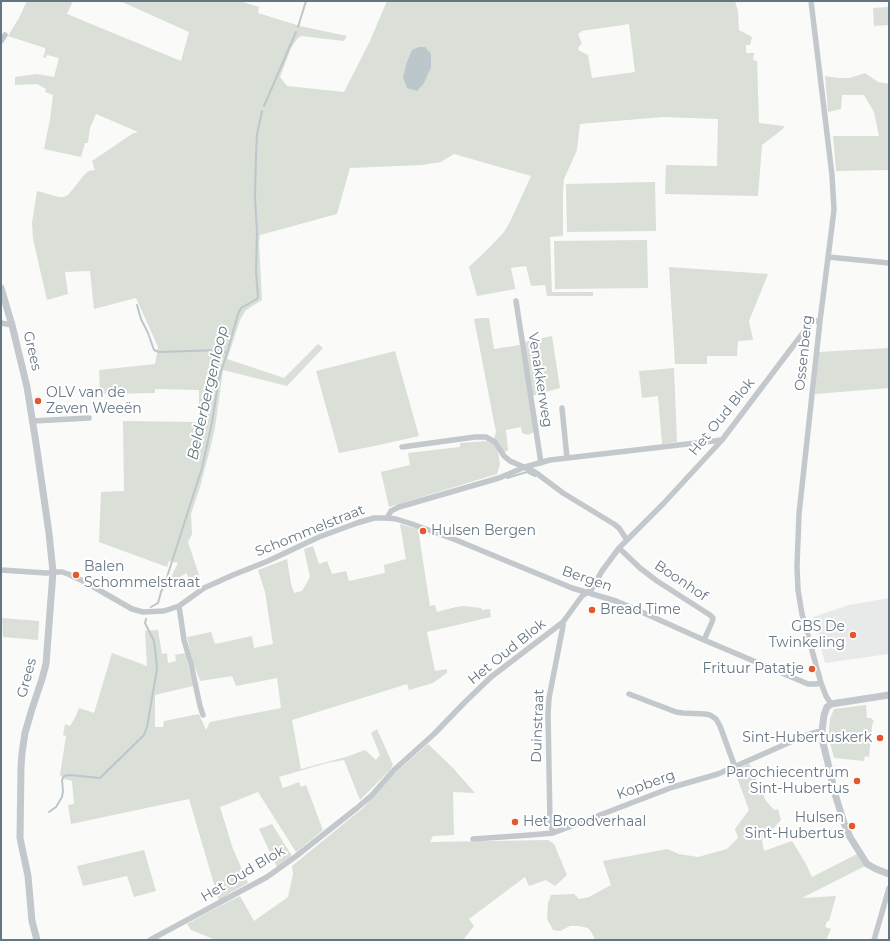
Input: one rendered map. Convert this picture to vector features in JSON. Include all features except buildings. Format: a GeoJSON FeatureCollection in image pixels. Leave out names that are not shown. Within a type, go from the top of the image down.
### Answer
{"type":"FeatureCollection","features":[{"type":"Feature","properties":{"kind":"street","name":"Ossenberg"},"geometry":{"type":"LineString","coordinates":[[811,1],[832,175],[833,215],[799,514],[797,566],[798,590],[802,614],[821,683],[831,704]]}},
{"type":"Feature","properties":{"kind":"street"},"geometry":{"type":"LineString","coordinates":[[1,41],[5,35]]}},
{"type":"Feature","properties":{"kind":"street"},"geometry":{"type":"LineString","coordinates":[[828,257],[889,263]]}},
{"type":"Feature","properties":{"kind":"street","name":"Grees"},"geometry":{"type":"LineString","coordinates":[[1,288],[12,325],[27,387],[49,534],[53,572],[46,664],[25,733],[21,767],[20,838],[28,876],[32,921],[37,940]]}},
{"type":"Feature","properties":{"kind":"street","name":"Venakkerweg"},"geometry":{"type":"LineString","coordinates":[[516,301],[542,463]]}},
{"type":"Feature","properties":{"kind":"street","name":"Het Oud Blok"},"geometry":{"type":"LineString","coordinates":[[150,940],[267,877],[295,857],[357,808],[394,770],[434,734],[464,702],[491,677],[563,622],[582,596],[591,590],[602,570],[619,548],[678,489],[722,440],[809,325],[814,321],[820,321]]}},
{"type":"Feature","properties":{"kind":"street"},"geometry":{"type":"LineString","coordinates":[[1,323],[12,325]]}},
{"type":"Feature","properties":{"kind":"street"},"geometry":{"type":"LineString","coordinates":[[562,408],[568,458]]}},
{"type":"Feature","properties":{"kind":"street"},"geometry":{"type":"LineString","coordinates":[[33,421],[89,418]]}},
{"type":"Feature","properties":{"kind":"street"},"geometry":{"type":"LineString","coordinates":[[402,447],[475,437],[486,437],[495,442],[504,456],[510,461],[536,472],[563,493],[614,524],[619,528],[627,540]]}},
{"type":"Feature","properties":{"kind":"street","name":"Schommelstraat"},"geometry":{"type":"LineString","coordinates":[[1,570],[46,573],[57,572],[68,574],[132,609],[143,612],[164,611],[179,606],[204,588],[319,537],[374,518],[387,518],[391,511],[399,507],[499,478],[525,467],[550,460],[722,440]]}},
{"type":"Feature","properties":{"kind":"street","name":"Bergen"},"geometry":{"type":"LineString","coordinates":[[387,518],[412,524],[456,540],[572,588],[635,609],[808,684],[821,683]]}},
{"type":"Feature","properties":{"kind":"street","name":"Boonhof"},"geometry":{"type":"LineString","coordinates":[[619,548],[640,568],[657,581],[713,618],[704,640]]}},
{"type":"Feature","properties":{"kind":"street"},"geometry":{"type":"LineString","coordinates":[[179,606],[184,640],[203,715]]}},
{"type":"Feature","properties":{"kind":"street","name":"Duinstraat"},"geometry":{"type":"LineString","coordinates":[[553,833],[550,822],[548,714],[549,698],[564,626],[563,622]]}},
{"type":"Feature","properties":{"kind":"street"},"geometry":{"type":"LineString","coordinates":[[629,694],[676,712],[710,715],[720,726],[735,767]]}},
{"type":"Feature","properties":{"kind":"street"},"geometry":{"type":"LineString","coordinates":[[889,696],[831,704],[827,707],[824,715],[822,731],[823,743],[835,794],[850,837],[867,864],[889,874]]}},
{"type":"Feature","properties":{"kind":"street","name":"Kopberg"},"geometry":{"type":"LineString","coordinates":[[472,839],[553,833],[673,787],[718,774],[804,736],[822,731]]}},
{"type":"Feature","properties":{"kind":"street"},"geometry":{"type":"LineString","coordinates":[[874,940],[889,888]]}},
{"type":"Feature","properties":{"kind":"shaded area"},"geometry":{"type":"Polygon","coordinates":[[[27,1],[73,1],[67,14],[181,61],[189,32],[120,1],[240,1],[259,7],[258,13],[300,26],[347,36],[344,41],[301,36],[291,48],[280,77],[287,86],[344,92],[370,41],[387,1],[735,1],[738,11],[739,30],[752,37],[750,45],[746,45],[746,53],[754,53],[753,60],[757,61],[759,123],[784,126],[783,129],[762,145],[758,196],[665,194],[666,165],[717,166],[718,119],[663,117],[580,124],[577,150],[564,179],[563,236],[550,237],[552,292],[593,292],[593,296],[547,296],[545,285],[531,286],[526,266],[511,268],[517,297],[515,289],[477,296],[469,267],[504,232],[531,176],[454,154],[441,162],[422,165],[350,168],[337,214],[260,235],[259,243],[262,300],[246,310],[240,320],[227,359],[284,378],[318,344],[323,348],[287,386],[223,370],[215,428],[200,487],[191,514],[192,534],[188,542],[200,578],[192,583],[186,573],[171,583],[169,581],[178,563],[169,561],[167,567],[99,542],[101,492],[124,491],[123,421],[199,422],[199,390],[155,389],[155,393],[100,394],[99,370],[155,364],[158,347],[136,298],[94,309],[90,271],[65,272],[68,294],[47,300],[33,239],[32,223],[37,191],[64,197],[69,194],[84,175],[89,171],[95,170],[92,161],[132,134],[138,132],[96,114],[90,128],[88,143],[85,143],[81,157],[44,149],[53,95],[45,92],[46,89],[37,84],[15,85],[15,77],[37,74],[54,77],[59,58],[47,55],[45,58],[43,57],[45,48],[8,36],[27,1]],[[629,24],[582,31],[578,34],[582,44],[579,46],[578,50],[588,55],[592,78],[635,72],[629,24]]]}},
{"type":"Feature","properties":{"kind":"shaded area"},"geometry":{"type":"Polygon","coordinates":[[[889,7],[889,25],[874,26],[873,8],[889,7]]]}},
{"type":"Feature","properties":{"kind":"shaded area"},"geometry":{"type":"Polygon","coordinates":[[[419,47],[425,47],[431,54],[431,67],[424,83],[417,91],[407,88],[403,77],[412,50],[419,47]]]}},
{"type":"Feature","properties":{"kind":"shaded area"},"geometry":{"type":"Polygon","coordinates":[[[865,73],[878,82],[889,84],[889,170],[836,171],[833,136],[879,136],[874,112],[864,95],[842,95],[841,109],[828,112],[825,76],[850,78],[865,73]]]}},
{"type":"Feature","properties":{"kind":"shaded area"},"geometry":{"type":"Polygon","coordinates":[[[655,182],[656,231],[567,232],[566,184],[655,182]]]}},
{"type":"Feature","properties":{"kind":"shaded area"},"geometry":{"type":"Polygon","coordinates":[[[647,240],[648,288],[555,289],[554,241],[647,240]]]}},
{"type":"Feature","properties":{"kind":"shaded area"},"geometry":{"type":"Polygon","coordinates":[[[669,267],[768,274],[749,321],[753,340],[738,341],[737,356],[707,356],[707,364],[675,364],[669,267]]]}},
{"type":"Feature","properties":{"kind":"shaded area"},"geometry":{"type":"Polygon","coordinates":[[[489,318],[494,349],[520,345],[534,432],[528,435],[522,433],[521,427],[506,430],[508,450],[504,453],[494,438],[496,432],[474,319],[489,318]]]}},
{"type":"Feature","properties":{"kind":"shaded area"},"geometry":{"type":"Polygon","coordinates":[[[552,336],[560,388],[532,396],[525,342],[552,336]]]}},
{"type":"Feature","properties":{"kind":"shaded area"},"geometry":{"type":"Polygon","coordinates":[[[889,348],[889,388],[815,394],[819,352],[889,348]]]}},
{"type":"Feature","properties":{"kind":"shaded area"},"geometry":{"type":"Polygon","coordinates":[[[395,351],[419,436],[339,453],[316,371],[395,351]]]}},
{"type":"Feature","properties":{"kind":"shaded area"},"geometry":{"type":"Polygon","coordinates":[[[674,368],[677,442],[662,444],[658,396],[642,398],[639,371],[674,368]]]}},
{"type":"Feature","properties":{"kind":"shaded area"},"geometry":{"type":"Polygon","coordinates":[[[487,441],[493,444],[498,452],[500,464],[497,474],[389,507],[381,472],[410,465],[408,453],[460,447],[460,443],[487,441]]]}},
{"type":"Feature","properties":{"kind":"shaded area"},"geometry":{"type":"Polygon","coordinates":[[[400,524],[418,529],[430,606],[435,605],[437,612],[463,606],[481,608],[482,610],[490,609],[491,617],[427,632],[435,671],[447,669],[447,673],[433,683],[409,690],[407,684],[292,720],[301,769],[365,750],[376,760],[380,755],[371,733],[377,729],[393,765],[390,770],[360,800],[344,760],[327,763],[279,777],[283,788],[299,782],[301,787],[306,785],[323,830],[296,852],[258,792],[220,807],[233,849],[248,883],[219,901],[189,799],[71,824],[68,805],[74,804],[72,781],[64,779],[60,775],[66,736],[63,735],[65,724],[70,726],[79,708],[94,713],[112,653],[147,666],[145,631],[158,630],[162,654],[167,653],[168,663],[176,661],[175,655],[185,653],[193,686],[155,695],[155,727],[163,727],[164,721],[199,714],[206,730],[210,722],[281,708],[277,678],[236,686],[232,676],[200,681],[193,662],[187,637],[211,632],[215,644],[252,636],[254,648],[273,644],[265,592],[258,570],[287,559],[294,593],[302,591],[310,577],[304,549],[313,546],[319,564],[327,561],[332,574],[346,571],[349,581],[385,573],[384,565],[406,559],[400,524]]]}},
{"type":"Feature","properties":{"kind":"shaded area","name":"GBS De Twinkeling"},"geometry":{"type":"Polygon","coordinates":[[[889,598],[889,654],[825,663],[813,617],[849,605],[889,598]]]}},
{"type":"Feature","properties":{"kind":"shaded area"},"geometry":{"type":"Polygon","coordinates":[[[2,618],[39,621],[38,640],[3,637],[2,618]]]}},
{"type":"Feature","properties":{"kind":"shaded area"},"geometry":{"type":"Polygon","coordinates":[[[866,705],[867,718],[871,718],[874,721],[872,725],[869,757],[865,756],[864,761],[834,758],[829,739],[829,729],[830,719],[834,709],[866,705]]]}},
{"type":"Feature","properties":{"kind":"shaded area"},"geometry":{"type":"Polygon","coordinates":[[[428,744],[453,768],[475,793],[453,792],[454,835],[433,836],[430,842],[548,840],[554,844],[567,875],[555,886],[546,880],[529,886],[525,877],[469,919],[474,926],[463,940],[216,940],[191,930],[187,924],[240,896],[254,921],[288,897],[293,874],[292,866],[363,808],[394,774],[428,744]]]}},
{"type":"Feature","properties":{"kind":"shaded area"},"geometry":{"type":"Polygon","coordinates":[[[749,763],[766,801],[774,810],[778,809],[781,820],[762,841],[764,851],[792,841],[812,877],[857,854],[865,866],[802,898],[836,896],[829,921],[827,921],[825,927],[831,929],[826,940],[595,940],[588,928],[570,926],[560,931],[553,930],[547,919],[548,903],[551,895],[574,894],[579,899],[589,897],[611,885],[603,861],[667,849],[679,854],[698,857],[727,849],[738,838],[735,829],[749,810],[735,772],[749,763]]]}},
{"type":"Feature","properties":{"kind":"shaded area"},"geometry":{"type":"Polygon","coordinates":[[[272,824],[292,856],[277,867],[259,829],[272,824]]]}},
{"type":"Feature","properties":{"kind":"shaded area"},"geometry":{"type":"Polygon","coordinates":[[[144,850],[156,891],[134,897],[127,876],[83,886],[77,866],[144,850]]]}},
{"type":"Feature","properties":{"kind":"waterway","name":"Belderbergenloop"},"geometry":{"type":"LineString","coordinates":[[298,27],[306,1]]}},
{"type":"Feature","properties":{"kind":"waterway","name":"Belderbergenloop"},"geometry":{"type":"LineString","coordinates":[[264,106],[296,32]]}},
{"type":"Feature","properties":{"kind":"waterway","name":"Belderbergenloop"},"geometry":{"type":"LineString","coordinates":[[151,607],[158,603],[202,468],[212,422],[219,378],[238,314],[241,308],[258,297],[256,272],[257,232],[255,197],[257,134],[262,111]]}},
{"type":"Feature","properties":{"kind":"waterway"},"geometry":{"type":"LineString","coordinates":[[137,305],[141,319],[154,350],[159,352],[222,350],[227,353]]}},
{"type":"Feature","properties":{"kind":"waterway"},"geometry":{"type":"LineString","coordinates":[[507,478],[527,472],[535,476]]}},
{"type":"Feature","properties":{"kind":"waterway","name":"Belderbergenloop"},"geometry":{"type":"LineString","coordinates":[[49,812],[56,807],[62,797],[62,780],[64,776],[69,775],[100,778],[144,735],[147,727],[157,669],[154,641],[145,623],[146,619]]}},
{"type":"Feature","properties":{"kind":"place","name":"OLV van de Zeven Weeën"},"geometry":{"type":"Point","coordinates":[38,401]}},
{"type":"Feature","properties":{"kind":"place","name":"Hulsen Bergen"},"geometry":{"type":"Point","coordinates":[423,531]}},
{"type":"Feature","properties":{"kind":"place","name":"Balen Schommelstraat"},"geometry":{"type":"Point","coordinates":[76,575]}},
{"type":"Feature","properties":{"kind":"place","name":"Bread Time"},"geometry":{"type":"Point","coordinates":[592,610]}},
{"type":"Feature","properties":{"kind":"place","name":"GBS De Twinkeling"},"geometry":{"type":"Point","coordinates":[853,635]}},
{"type":"Feature","properties":{"kind":"place","name":"Frituur Patatje"},"geometry":{"type":"Point","coordinates":[812,669]}},
{"type":"Feature","properties":{"kind":"place","name":"Sint-Hubertuskerk"},"geometry":{"type":"Point","coordinates":[880,738]}},
{"type":"Feature","properties":{"kind":"place","name":"Parochiecentrum Sint-Hubertus"},"geometry":{"type":"Point","coordinates":[857,781]}},
{"type":"Feature","properties":{"kind":"place","name":"Het Broodverhaal"},"geometry":{"type":"Point","coordinates":[515,822]}},
{"type":"Feature","properties":{"kind":"place","name":"Hulsen Sint-Hubertus"},"geometry":{"type":"Point","coordinates":[852,826]}}]}
